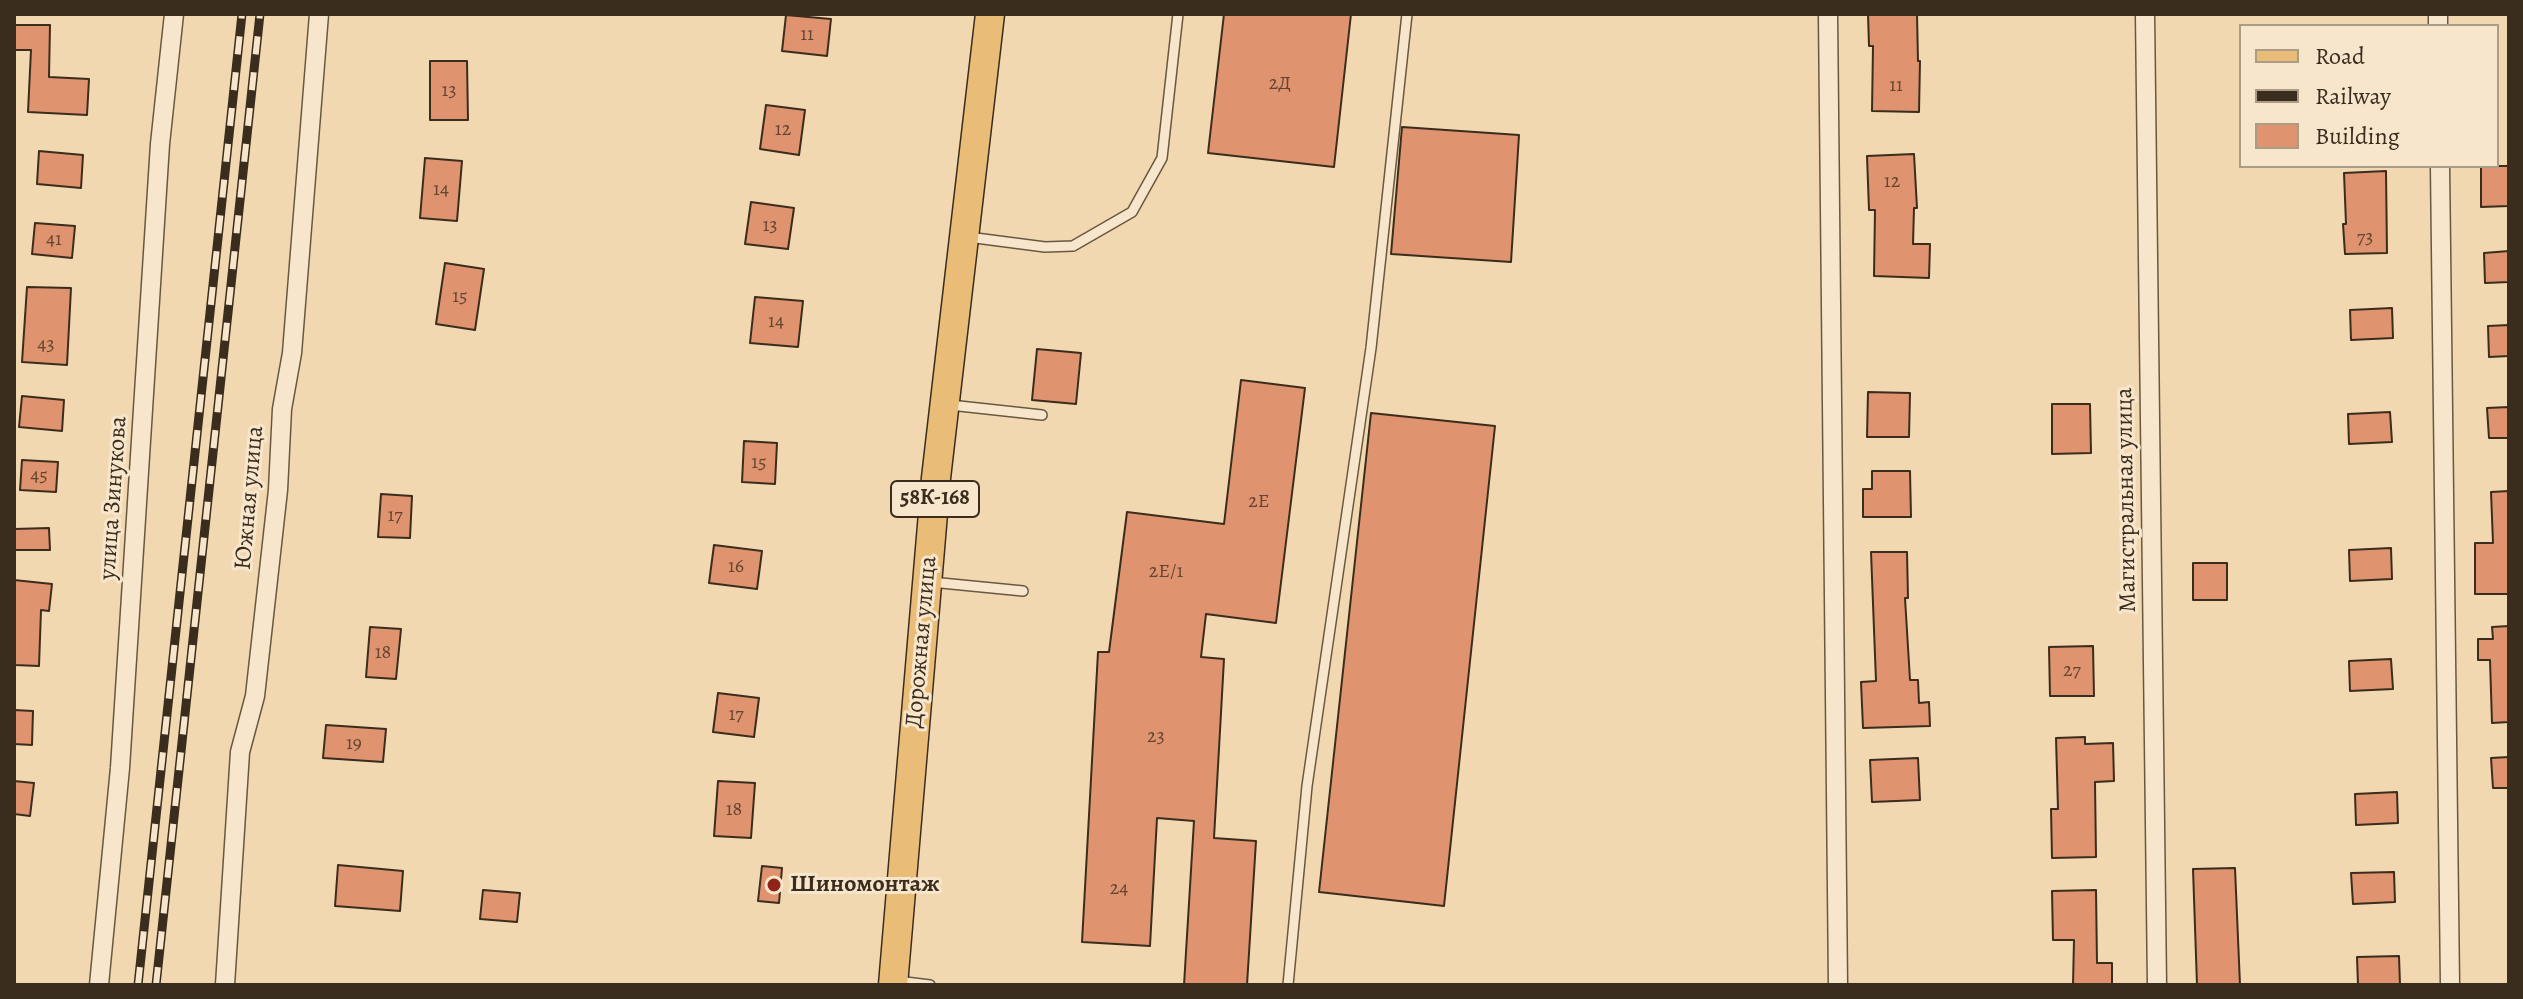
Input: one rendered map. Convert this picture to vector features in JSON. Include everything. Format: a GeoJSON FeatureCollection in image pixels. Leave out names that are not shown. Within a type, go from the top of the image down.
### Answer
{"type":"FeatureCollection","features":[{"type":"Feature","properties":{"kind":"main road","name":"Дорожная улица"},"geometry":{"type":"LineString","coordinates":[[894,983],[927,582],[990,14]]}},
{"type":"Feature","properties":{"kind":"street","name":"улица Зинукова"},"geometry":{"type":"LineString","coordinates":[[99,985],[120,768],[160,144],[174,14]]}},
{"type":"Feature","properties":{"kind":"street","name":"Южная улица"},"geometry":{"type":"LineString","coordinates":[[225,985],[240,752],[255,696],[278,490],[282,409],[292,353],[319,14]]}},
{"type":"Feature","properties":{"kind":"street"},"geometry":{"type":"LineString","coordinates":[[1828,14],[1838,985]]}},
{"type":"Feature","properties":{"kind":"street","name":"Магистральная улица"},"geometry":{"type":"LineString","coordinates":[[2145,14],[2157,985]]}},
{"type":"Feature","properties":{"kind":"street"},"geometry":{"type":"LineString","coordinates":[[2440,168],[2450,985]]}},
{"type":"Feature","properties":{"kind":"lane"},"geometry":{"type":"LineString","coordinates":[[964,237],[1045,247],[1073,246],[1132,212],[1162,158],[1178,14]]}},
{"type":"Feature","properties":{"kind":"lane"},"geometry":{"type":"LineString","coordinates":[[1288,985],[1307,786],[1371,348],[1407,14]]}},
{"type":"Feature","properties":{"kind":"lane"},"geometry":{"type":"LineString","coordinates":[[945,404],[1042,415]]}},
{"type":"Feature","properties":{"kind":"lane"},"geometry":{"type":"LineString","coordinates":[[927,582],[1023,591]]}},
{"type":"Feature","properties":{"kind":"lane"},"geometry":{"type":"LineString","coordinates":[[894,983],[930,985]]}},
{"type":"Feature","properties":{"kind":"building"},"geometry":{"type":"Polygon","coordinates":[[[1224,14],[1351,14],[1334,167],[1208,153],[1224,14]]]}},
{"type":"Feature","properties":{"kind":"building"},"geometry":{"type":"Polygon","coordinates":[[[1868,14],[1917,14],[1919,112],[1872,111],[1873,46],[1869,46],[1868,14]]]}},
{"type":"Feature","properties":{"kind":"building"},"geometry":{"type":"Polygon","coordinates":[[[786,15],[831,19],[827,56],[782,51],[786,15]]]}},
{"type":"Feature","properties":{"kind":"building"},"geometry":{"type":"Polygon","coordinates":[[[14,25],[50,25],[49,77],[89,79],[87,115],[28,112],[31,50],[14,50],[14,25]]]}},
{"type":"Feature","properties":{"kind":"building"},"geometry":{"type":"Polygon","coordinates":[[[430,61],[467,61],[468,120],[430,120],[430,61]]]}},
{"type":"Feature","properties":{"kind":"building"},"geometry":{"type":"Polygon","coordinates":[[[766,105],[805,110],[799,155],[760,149],[766,105]]]}},
{"type":"Feature","properties":{"kind":"building"},"geometry":{"type":"Polygon","coordinates":[[[1402,127],[1519,135],[1511,262],[1391,254],[1402,127]]]}},
{"type":"Feature","properties":{"kind":"building"},"geometry":{"type":"Polygon","coordinates":[[[39,151],[83,155],[81,188],[37,184],[39,151]]]}},
{"type":"Feature","properties":{"kind":"building"},"geometry":{"type":"Polygon","coordinates":[[[1914,154],[1917,208],[1914,208],[1913,244],[1930,244],[1929,278],[1874,276],[1875,210],[1869,210],[1867,156],[1914,154]]]}},
{"type":"Feature","properties":{"kind":"building"},"geometry":{"type":"Polygon","coordinates":[[[425,158],[462,161],[457,221],[420,218],[425,158]]]}},
{"type":"Feature","properties":{"kind":"building"},"geometry":{"type":"Polygon","coordinates":[[[2509,166],[2509,206],[2481,207],[2481,168],[2509,166]]]}},
{"type":"Feature","properties":{"kind":"building"},"geometry":{"type":"Polygon","coordinates":[[[2386,171],[2387,253],[2345,254],[2344,173],[2386,171]]]}},
{"type":"Feature","properties":{"kind":"building"},"geometry":{"type":"Polygon","coordinates":[[[751,202],[794,208],[788,249],[745,244],[751,202]]]}},
{"type":"Feature","properties":{"kind":"building"},"geometry":{"type":"Polygon","coordinates":[[[35,223],[75,226],[72,258],[32,254],[35,223]]]}},
{"type":"Feature","properties":{"kind":"building"},"geometry":{"type":"Polygon","coordinates":[[[2509,251],[2509,282],[2485,283],[2484,253],[2509,251]]]}},
{"type":"Feature","properties":{"kind":"building"},"geometry":{"type":"Polygon","coordinates":[[[445,263],[484,269],[475,330],[436,324],[445,263]]]}},
{"type":"Feature","properties":{"kind":"building"},"geometry":{"type":"Polygon","coordinates":[[[27,287],[71,288],[67,365],[22,362],[27,287]]]}},
{"type":"Feature","properties":{"kind":"building"},"geometry":{"type":"Polygon","coordinates":[[[755,297],[803,301],[798,347],[750,343],[755,297]]]}},
{"type":"Feature","properties":{"kind":"building"},"geometry":{"type":"Polygon","coordinates":[[[2392,308],[2393,338],[2351,340],[2350,310],[2392,308]]]}},
{"type":"Feature","properties":{"kind":"building"},"geometry":{"type":"Polygon","coordinates":[[[2509,325],[2509,356],[2489,357],[2488,326],[2509,325]]]}},
{"type":"Feature","properties":{"kind":"building"},"geometry":{"type":"Polygon","coordinates":[[[1037,349],[1081,353],[1076,404],[1032,400],[1037,349]]]}},
{"type":"Feature","properties":{"kind":"building"},"geometry":{"type":"Polygon","coordinates":[[[1241,380],[1305,388],[1276,623],[1206,614],[1201,657],[1224,659],[1214,838],[1256,841],[1247,985],[1184,985],[1194,821],[1157,818],[1150,946],[1082,942],[1098,652],[1109,652],[1127,512],[1224,524],[1241,380]]]}},
{"type":"Feature","properties":{"kind":"building"},"geometry":{"type":"Polygon","coordinates":[[[1868,392],[1910,393],[1909,437],[1867,437],[1868,392]]]}},
{"type":"Feature","properties":{"kind":"building"},"geometry":{"type":"Polygon","coordinates":[[[22,396],[64,400],[62,431],[19,427],[22,396]]]}},
{"type":"Feature","properties":{"kind":"building"},"geometry":{"type":"Polygon","coordinates":[[[2052,404],[2090,404],[2091,453],[2052,454],[2052,404]]]}},
{"type":"Feature","properties":{"kind":"building"},"geometry":{"type":"Polygon","coordinates":[[[2509,407],[2509,438],[2489,438],[2487,408],[2509,407]]]}},
{"type":"Feature","properties":{"kind":"building"},"geometry":{"type":"Polygon","coordinates":[[[2390,412],[2392,442],[2349,444],[2348,414],[2390,412]]]}},
{"type":"Feature","properties":{"kind":"building"},"geometry":{"type":"Polygon","coordinates":[[[1371,413],[1495,426],[1444,906],[1319,892],[1371,413]]]}},
{"type":"Feature","properties":{"kind":"building"},"geometry":{"type":"Polygon","coordinates":[[[744,441],[777,443],[775,484],[742,482],[744,441]]]}},
{"type":"Feature","properties":{"kind":"building"},"geometry":{"type":"Polygon","coordinates":[[[22,460],[58,462],[56,492],[20,490],[22,460]]]}},
{"type":"Feature","properties":{"kind":"building"},"geometry":{"type":"Polygon","coordinates":[[[1872,471],[1910,471],[1911,517],[1863,517],[1863,489],[1872,489],[1872,471]]]}},
{"type":"Feature","properties":{"kind":"building"},"geometry":{"type":"Polygon","coordinates":[[[2509,491],[2509,594],[2475,594],[2475,543],[2493,543],[2491,492],[2509,491]]]}},
{"type":"Feature","properties":{"kind":"building"},"geometry":{"type":"Polygon","coordinates":[[[381,494],[412,496],[410,538],[378,537],[381,494]]]}},
{"type":"Feature","properties":{"kind":"building"},"geometry":{"type":"Polygon","coordinates":[[[49,528],[50,550],[14,550],[14,529],[49,528]]]}},
{"type":"Feature","properties":{"kind":"building"},"geometry":{"type":"Polygon","coordinates":[[[714,545],[762,551],[757,589],[709,583],[714,545]]]}},
{"type":"Feature","properties":{"kind":"building"},"geometry":{"type":"Polygon","coordinates":[[[2391,548],[2392,579],[2350,581],[2349,550],[2391,548]]]}},
{"type":"Feature","properties":{"kind":"building"},"geometry":{"type":"Polygon","coordinates":[[[1871,552],[1907,552],[1908,598],[1905,598],[1910,680],[1918,680],[1919,703],[1929,702],[1930,726],[1863,728],[1861,682],[1876,681],[1871,552]]]}},
{"type":"Feature","properties":{"kind":"building"},"geometry":{"type":"Polygon","coordinates":[[[2193,563],[2227,563],[2227,600],[2193,600],[2193,563]]]}},
{"type":"Feature","properties":{"kind":"building"},"geometry":{"type":"Polygon","coordinates":[[[14,580],[52,584],[49,611],[41,610],[39,666],[14,665],[14,580]]]}},
{"type":"Feature","properties":{"kind":"building"},"geometry":{"type":"Polygon","coordinates":[[[2509,626],[2509,722],[2492,723],[2490,660],[2478,660],[2478,639],[2493,639],[2492,627],[2509,626]]]}},
{"type":"Feature","properties":{"kind":"building"},"geometry":{"type":"Polygon","coordinates":[[[370,627],[401,629],[396,679],[366,677],[370,627]]]}},
{"type":"Feature","properties":{"kind":"building"},"geometry":{"type":"Polygon","coordinates":[[[2093,646],[2094,696],[2050,696],[2049,647],[2093,646]]]}},
{"type":"Feature","properties":{"kind":"building"},"geometry":{"type":"Polygon","coordinates":[[[2391,659],[2393,689],[2350,691],[2349,661],[2391,659]]]}},
{"type":"Feature","properties":{"kind":"building"},"geometry":{"type":"Polygon","coordinates":[[[718,693],[759,698],[754,737],[713,732],[718,693]]]}},
{"type":"Feature","properties":{"kind":"building"},"geometry":{"type":"Polygon","coordinates":[[[14,710],[33,711],[32,745],[14,744],[14,710]]]}},
{"type":"Feature","properties":{"kind":"building"},"geometry":{"type":"Polygon","coordinates":[[[326,725],[386,729],[383,762],[323,758],[326,725]]]}},
{"type":"Feature","properties":{"kind":"building"},"geometry":{"type":"Polygon","coordinates":[[[2085,737],[2085,744],[2113,743],[2114,781],[2095,782],[2096,857],[2052,858],[2051,809],[2058,809],[2056,738],[2085,737]]]}},
{"type":"Feature","properties":{"kind":"building"},"geometry":{"type":"Polygon","coordinates":[[[2509,757],[2509,788],[2493,788],[2491,758],[2509,757]]]}},
{"type":"Feature","properties":{"kind":"building"},"geometry":{"type":"Polygon","coordinates":[[[1918,758],[1920,800],[1872,802],[1870,760],[1918,758]]]}},
{"type":"Feature","properties":{"kind":"building"},"geometry":{"type":"Polygon","coordinates":[[[14,781],[34,783],[30,816],[14,814],[14,781]]]}},
{"type":"Feature","properties":{"kind":"building"},"geometry":{"type":"Polygon","coordinates":[[[718,781],[755,783],[751,838],[714,836],[718,781]]]}},
{"type":"Feature","properties":{"kind":"building"},"geometry":{"type":"Polygon","coordinates":[[[2397,792],[2398,823],[2356,825],[2355,794],[2397,792]]]}},
{"type":"Feature","properties":{"kind":"building"},"geometry":{"type":"Polygon","coordinates":[[[338,865],[403,871],[400,911],[335,906],[338,865]]]}},
{"type":"Feature","properties":{"kind":"building"},"geometry":{"type":"Polygon","coordinates":[[[762,866],[782,868],[779,903],[758,901],[762,866]]]}},
{"type":"Feature","properties":{"kind":"building"},"geometry":{"type":"Polygon","coordinates":[[[2235,868],[2240,985],[2197,985],[2193,869],[2235,868]]]}},
{"type":"Feature","properties":{"kind":"building"},"geometry":{"type":"Polygon","coordinates":[[[2394,872],[2395,902],[2353,904],[2351,873],[2394,872]]]}},
{"type":"Feature","properties":{"kind":"building"},"geometry":{"type":"Polygon","coordinates":[[[483,890],[520,893],[517,922],[480,919],[483,890]]]}},
{"type":"Feature","properties":{"kind":"building"},"geometry":{"type":"Polygon","coordinates":[[[2096,890],[2097,963],[2112,963],[2112,985],[2073,985],[2074,940],[2053,940],[2052,891],[2096,890]]]}},
{"type":"Feature","properties":{"kind":"building"},"geometry":{"type":"Polygon","coordinates":[[[2399,956],[2400,985],[2358,985],[2357,957],[2399,956]]]}},
{"type":"Feature","properties":{"kind":"railway"},"geometry":{"type":"LineString","coordinates":[[138,985],[242,14]]}},
{"type":"Feature","properties":{"kind":"railway"},"geometry":{"type":"LineString","coordinates":[[156,985],[260,14]]}},
{"type":"Feature","properties":{"kind":"place","name":"Шиномонтаж"},"geometry":{"type":"Point","coordinates":[774,885]}}]}
